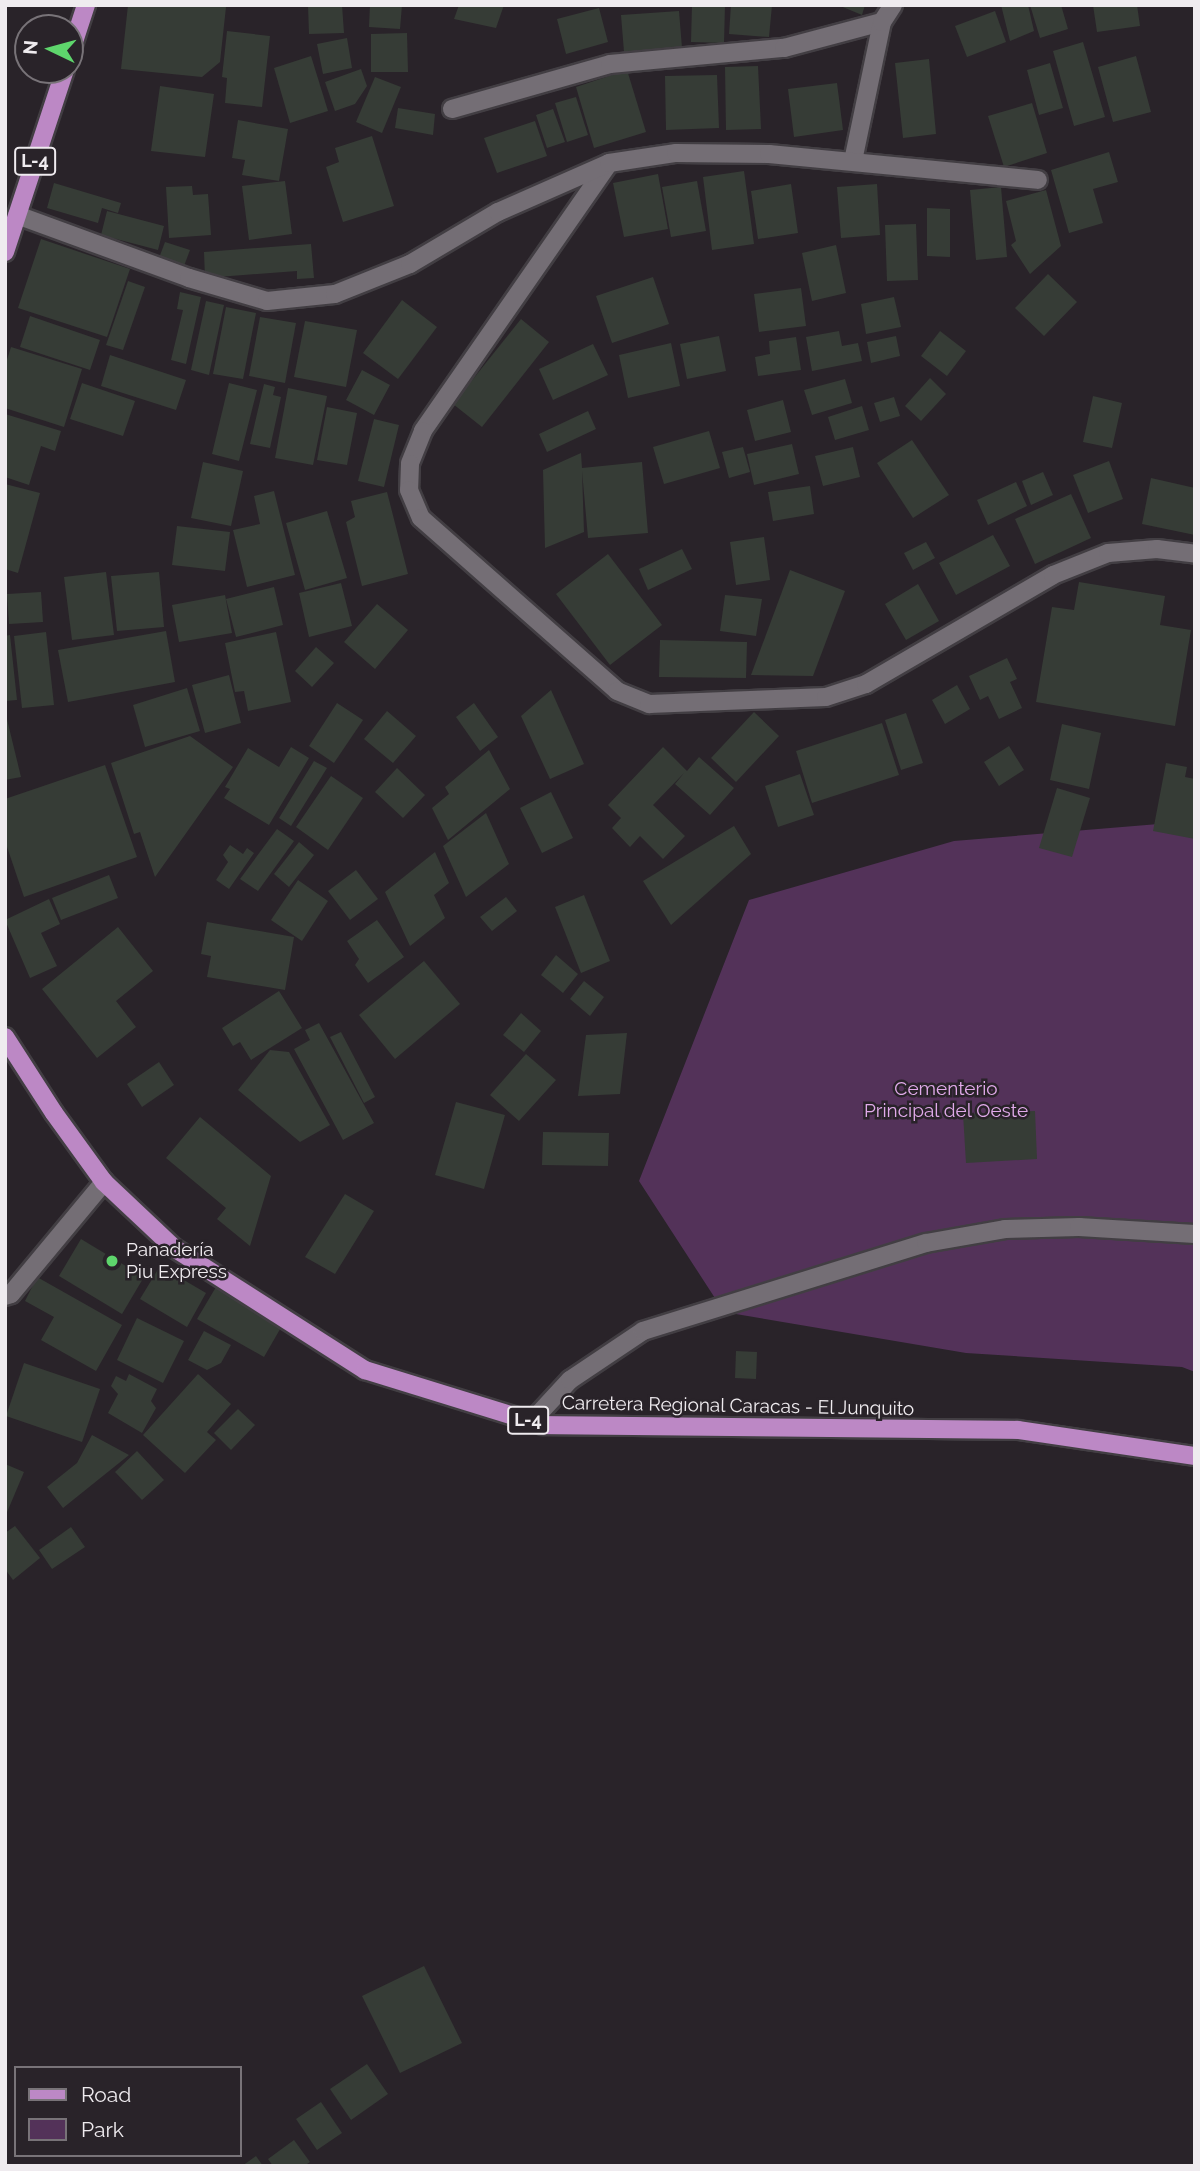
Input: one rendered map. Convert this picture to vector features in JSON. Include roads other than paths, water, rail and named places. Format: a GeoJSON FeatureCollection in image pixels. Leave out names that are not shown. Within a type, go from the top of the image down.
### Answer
{"type":"FeatureCollection","features":[{"type":"Feature","properties":{"kind":"main road","name":"L-4"},"geometry":{"type":"LineString","coordinates":[[5,252],[60,84]]}},
{"type":"Feature","properties":{"kind":"main road","name":"Carretera Regional Caracas - El Junquito"},"geometry":{"type":"LineString","coordinates":[[5,1037],[54,1113],[104,1182],[174,1248],[365,1370],[543,1425],[1018,1430],[1195,1456]]}},
{"type":"Feature","properties":{"kind":"street"},"geometry":{"type":"LineString","coordinates":[[853,161],[882,22],[893,5]]}},
{"type":"Feature","properties":{"kind":"street"},"geometry":{"type":"LineString","coordinates":[[452,109],[610,64],[784,48],[882,22]]}},
{"type":"Feature","properties":{"kind":"street"},"geometry":{"type":"LineString","coordinates":[[17,215],[189,278],[267,301],[335,294],[410,264],[498,212],[609,163],[676,153],[769,154],[1038,180]]}},
{"type":"Feature","properties":{"kind":"street"},"geometry":{"type":"LineString","coordinates":[[609,163],[423,431],[410,464],[409,490],[421,518],[617,691],[649,704],[826,697],[866,684],[1053,575],[1108,553],[1157,550],[1195,554]]}},
{"type":"Feature","properties":{"kind":"street"},"geometry":{"type":"LineString","coordinates":[[5,1296],[11,1294],[104,1182]]}},
{"type":"Feature","properties":{"kind":"street"},"geometry":{"type":"LineString","coordinates":[[532,1421],[570,1380],[643,1331],[926,1242],[1004,1229],[1079,1227],[1195,1234]]}},
{"type":"Feature","properties":{"kind":"place","name":"Panadería Piu Express"},"geometry":{"type":"Point","coordinates":[112,1261]}},
{"type":"Feature","properties":{"kind":"park label","name":"Cementerio Principal del Oeste"},"geometry":{"type":"Point","coordinates":[946,1100]}}]}
